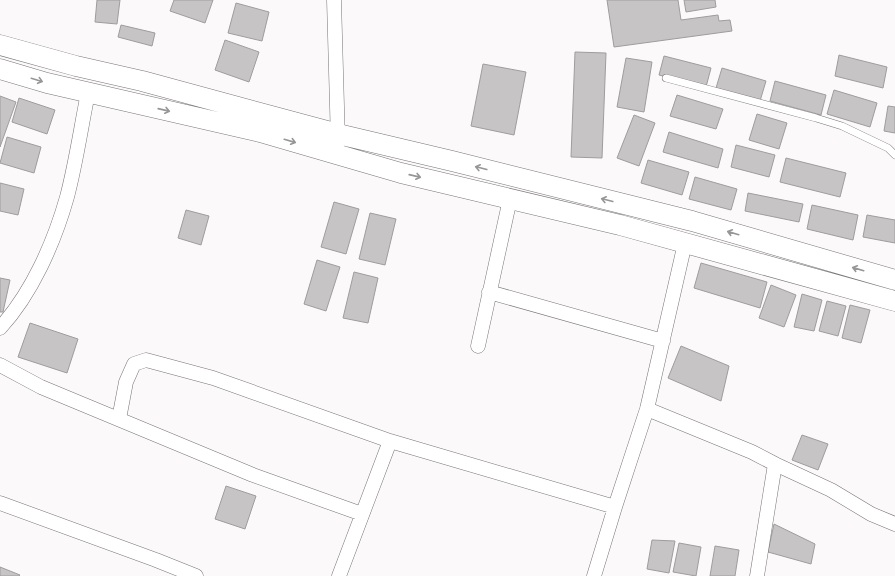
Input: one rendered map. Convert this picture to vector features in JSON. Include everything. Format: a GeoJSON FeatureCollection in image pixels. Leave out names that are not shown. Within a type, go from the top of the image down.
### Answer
{"type":"FeatureCollection","features":[{"type":"Feature","properties":{"kind":"street"},"geometry":{"type":"LineString","coordinates":[[334,0],[339,155]]}},
{"type":"Feature","properties":{"kind":"street"},"geometry":{"type":"LineString","coordinates":[[0,45],[76,66],[142,81],[338,134],[692,221],[895,280]]}},
{"type":"Feature","properties":{"kind":"street"},"geometry":{"type":"LineString","coordinates":[[0,69],[47,83],[260,132],[401,173],[620,225],[895,301]]}},
{"type":"Feature","properties":{"kind":"street"},"geometry":{"type":"LineString","coordinates":[[0,328],[11,317],[21,302],[45,258],[67,197],[88,92]]}},
{"type":"Feature","properties":{"kind":"street"},"geometry":{"type":"LineString","coordinates":[[478,346],[510,199]]}},
{"type":"Feature","properties":{"kind":"street"},"geometry":{"type":"LineString","coordinates":[[594,576],[647,409],[685,243]]}},
{"type":"Feature","properties":{"kind":"street"},"geometry":{"type":"LineString","coordinates":[[489,292],[663,341]]}},
{"type":"Feature","properties":{"kind":"street"},"geometry":{"type":"LineString","coordinates":[[118,419],[126,382],[134,364],[146,360],[213,378],[390,441],[615,507]]}},
{"type":"Feature","properties":{"kind":"street"},"geometry":{"type":"LineString","coordinates":[[0,365],[40,387],[253,475],[362,514]]}},
{"type":"Feature","properties":{"kind":"street"},"geometry":{"type":"LineString","coordinates":[[647,409],[752,452],[831,490],[871,514],[895,524]]}},
{"type":"Feature","properties":{"kind":"street"},"geometry":{"type":"LineString","coordinates":[[340,576],[390,441]]}},
{"type":"Feature","properties":{"kind":"street"},"geometry":{"type":"LineString","coordinates":[[756,576],[775,464]]}},
{"type":"Feature","properties":{"kind":"street"},"geometry":{"type":"LineString","coordinates":[[0,503],[196,576]]}},
{"type":"Feature","properties":{"kind":"lane"},"geometry":{"type":"LineString","coordinates":[[666,78],[842,126],[888,148],[895,155]]}},
{"type":"Feature","properties":{"kind":"building"},"geometry":{"type":"Polygon","coordinates":[[[97,0],[120,0],[117,24],[95,22],[97,0]]]}},
{"type":"Feature","properties":{"kind":"building"},"geometry":{"type":"Polygon","coordinates":[[[174,0],[213,0],[205,23],[170,11],[174,0]]]}},
{"type":"Feature","properties":{"kind":"building"},"geometry":{"type":"Polygon","coordinates":[[[607,0],[678,0],[681,20],[718,15],[719,21],[730,20],[732,31],[614,47],[607,0]]]}},
{"type":"Feature","properties":{"kind":"building"},"geometry":{"type":"Polygon","coordinates":[[[684,0],[715,0],[716,7],[686,12],[684,0]]]}},
{"type":"Feature","properties":{"kind":"building"},"geometry":{"type":"Polygon","coordinates":[[[236,3],[269,12],[262,41],[228,33],[236,3]]]}},
{"type":"Feature","properties":{"kind":"building"},"geometry":{"type":"Polygon","coordinates":[[[121,25],[155,33],[152,46],[118,37],[121,25]]]}},
{"type":"Feature","properties":{"kind":"building"},"geometry":{"type":"Polygon","coordinates":[[[225,40],[259,52],[249,82],[215,70],[225,40]]]}},
{"type":"Feature","properties":{"kind":"building"},"geometry":{"type":"Polygon","coordinates":[[[575,52],[606,53],[602,158],[571,157],[575,52]]]}},
{"type":"Feature","properties":{"kind":"building"},"geometry":{"type":"Polygon","coordinates":[[[839,55],[887,67],[883,88],[835,76],[839,55]]]}},
{"type":"Feature","properties":{"kind":"building"},"geometry":{"type":"Polygon","coordinates":[[[664,56],[711,68],[706,87],[659,75],[664,56]]]}},
{"type":"Feature","properties":{"kind":"building"},"geometry":{"type":"Polygon","coordinates":[[[626,58],[652,62],[644,112],[617,107],[626,58]]]}},
{"type":"Feature","properties":{"kind":"building"},"geometry":{"type":"Polygon","coordinates":[[[483,64],[526,72],[514,135],[471,126],[483,64]]]}},
{"type":"Feature","properties":{"kind":"building"},"geometry":{"type":"Polygon","coordinates":[[[722,68],[766,81],[760,101],[716,88],[722,68]]]}},
{"type":"Feature","properties":{"kind":"building"},"geometry":{"type":"Polygon","coordinates":[[[775,81],[826,95],[821,115],[770,101],[775,81]]]}},
{"type":"Feature","properties":{"kind":"building"},"geometry":{"type":"Polygon","coordinates":[[[834,90],[877,103],[870,127],[827,114],[834,90]]]}},
{"type":"Feature","properties":{"kind":"building"},"geometry":{"type":"Polygon","coordinates":[[[677,95],[723,109],[716,129],[670,116],[677,95]]]}},
{"type":"Feature","properties":{"kind":"building"},"geometry":{"type":"Polygon","coordinates":[[[0,96],[16,102],[0,147],[0,96]]]}},
{"type":"Feature","properties":{"kind":"building"},"geometry":{"type":"Polygon","coordinates":[[[19,98],[55,110],[47,134],[12,122],[19,98]]]}},
{"type":"Feature","properties":{"kind":"building"},"geometry":{"type":"Polygon","coordinates":[[[888,106],[895,107],[895,133],[884,131],[888,106]]]}},
{"type":"Feature","properties":{"kind":"building"},"geometry":{"type":"Polygon","coordinates":[[[757,114],[787,123],[779,149],[749,140],[757,114]]]}},
{"type":"Feature","properties":{"kind":"building"},"geometry":{"type":"Polygon","coordinates":[[[634,115],[655,123],[639,166],[617,158],[634,115]]]}},
{"type":"Feature","properties":{"kind":"building"},"geometry":{"type":"Polygon","coordinates":[[[669,132],[723,149],[718,168],[663,152],[669,132]]]}},
{"type":"Feature","properties":{"kind":"building"},"geometry":{"type":"Polygon","coordinates":[[[7,137],[41,147],[34,173],[0,163],[7,137]]]}},
{"type":"Feature","properties":{"kind":"building"},"geometry":{"type":"Polygon","coordinates":[[[736,145],[775,155],[769,177],[731,167],[736,145]]]}},
{"type":"Feature","properties":{"kind":"building"},"geometry":{"type":"Polygon","coordinates":[[[786,158],[846,173],[840,197],[780,182],[786,158]]]}},
{"type":"Feature","properties":{"kind":"building"},"geometry":{"type":"Polygon","coordinates":[[[648,160],[689,172],[682,195],[641,183],[648,160]]]}},
{"type":"Feature","properties":{"kind":"building"},"geometry":{"type":"Polygon","coordinates":[[[695,177],[737,189],[731,210],[689,199],[695,177]]]}},
{"type":"Feature","properties":{"kind":"building"},"geometry":{"type":"Polygon","coordinates":[[[0,183],[24,189],[18,215],[0,211],[0,183]]]}},
{"type":"Feature","properties":{"kind":"building"},"geometry":{"type":"Polygon","coordinates":[[[748,193],[803,204],[799,222],[745,211],[748,193]]]}},
{"type":"Feature","properties":{"kind":"building"},"geometry":{"type":"Polygon","coordinates":[[[334,202],[359,209],[346,254],[321,247],[334,202]]]}},
{"type":"Feature","properties":{"kind":"building"},"geometry":{"type":"Polygon","coordinates":[[[812,205],[858,215],[853,240],[807,229],[812,205]]]}},
{"type":"Feature","properties":{"kind":"building"},"geometry":{"type":"Polygon","coordinates":[[[186,210],[209,216],[201,245],[178,238],[186,210]]]}},
{"type":"Feature","properties":{"kind":"building"},"geometry":{"type":"Polygon","coordinates":[[[370,213],[396,219],[385,265],[359,259],[370,213]]]}},
{"type":"Feature","properties":{"kind":"building"},"geometry":{"type":"Polygon","coordinates":[[[867,215],[895,220],[895,243],[863,237],[867,215]]]}},
{"type":"Feature","properties":{"kind":"building"},"geometry":{"type":"Polygon","coordinates":[[[317,260],[340,267],[326,311],[304,304],[317,260]]]}},
{"type":"Feature","properties":{"kind":"building"},"geometry":{"type":"Polygon","coordinates":[[[701,263],[767,282],[760,308],[694,288],[701,263]]]}},
{"type":"Feature","properties":{"kind":"building"},"geometry":{"type":"Polygon","coordinates":[[[354,272],[378,278],[368,323],[343,318],[354,272]]]}},
{"type":"Feature","properties":{"kind":"building"},"geometry":{"type":"Polygon","coordinates":[[[0,278],[10,280],[3,312],[0,312],[0,278]]]}},
{"type":"Feature","properties":{"kind":"building"},"geometry":{"type":"Polygon","coordinates":[[[771,285],[796,295],[784,327],[759,318],[771,285]]]}},
{"type":"Feature","properties":{"kind":"building"},"geometry":{"type":"Polygon","coordinates":[[[802,294],[822,300],[814,331],[794,327],[802,294]]]}},
{"type":"Feature","properties":{"kind":"building"},"geometry":{"type":"Polygon","coordinates":[[[827,301],[846,306],[838,336],[819,331],[827,301]]]}},
{"type":"Feature","properties":{"kind":"building"},"geometry":{"type":"Polygon","coordinates":[[[850,305],[870,310],[861,343],[842,338],[850,305]]]}},
{"type":"Feature","properties":{"kind":"building"},"geometry":{"type":"Polygon","coordinates":[[[30,323],[78,339],[67,373],[18,357],[30,323]]]}},
{"type":"Feature","properties":{"kind":"building"},"geometry":{"type":"Polygon","coordinates":[[[681,346],[729,366],[721,401],[668,378],[681,346]]]}},
{"type":"Feature","properties":{"kind":"building"},"geometry":{"type":"Polygon","coordinates":[[[802,435],[828,444],[818,470],[792,460],[802,435]]]}},
{"type":"Feature","properties":{"kind":"building"},"geometry":{"type":"Polygon","coordinates":[[[226,486],[256,496],[245,529],[215,519],[226,486]]]}},
{"type":"Feature","properties":{"kind":"building"},"geometry":{"type":"Polygon","coordinates":[[[774,524],[815,544],[811,564],[768,552],[774,524]]]}},
{"type":"Feature","properties":{"kind":"building"},"geometry":{"type":"Polygon","coordinates":[[[652,540],[675,541],[669,573],[647,569],[652,540]]]}},
{"type":"Feature","properties":{"kind":"building"},"geometry":{"type":"Polygon","coordinates":[[[679,543],[701,547],[696,576],[673,572],[679,543]]]}},
{"type":"Feature","properties":{"kind":"building"},"geometry":{"type":"Polygon","coordinates":[[[715,546],[739,550],[735,576],[710,576],[715,546]]]}},
{"type":"Feature","properties":{"kind":"building"},"geometry":{"type":"Polygon","coordinates":[[[0,567],[20,575],[0,576],[0,567]]]}}]}
